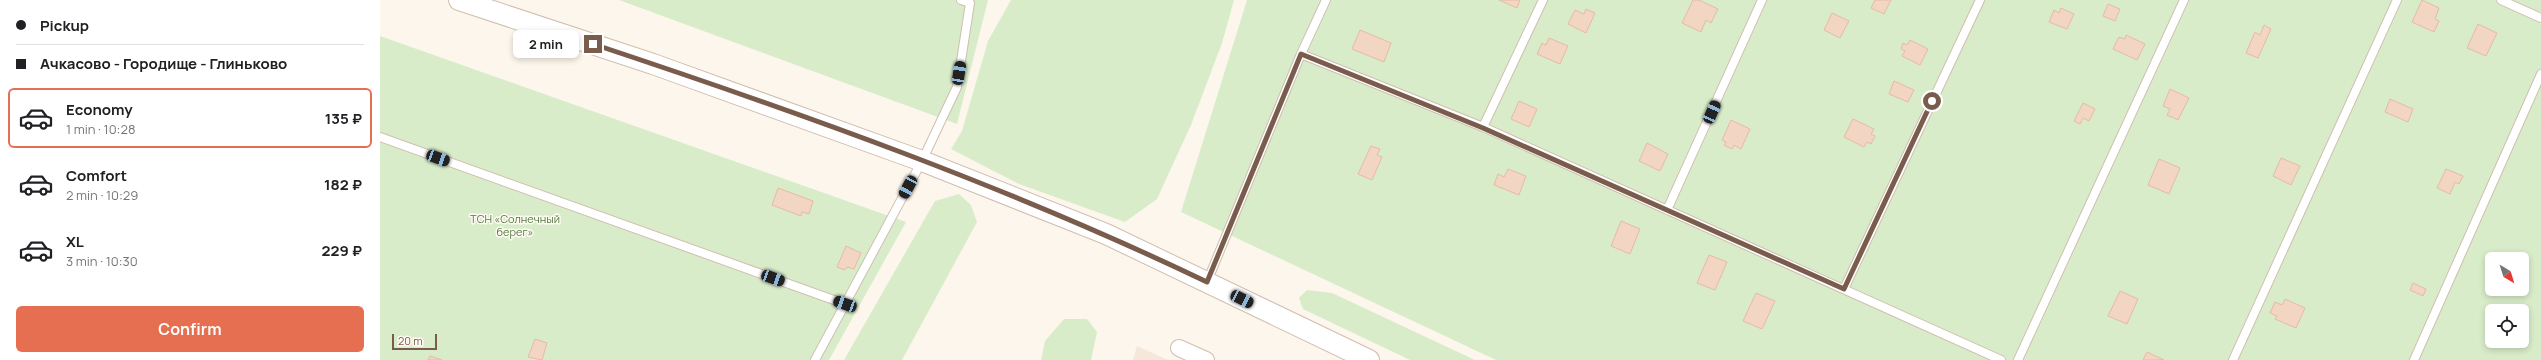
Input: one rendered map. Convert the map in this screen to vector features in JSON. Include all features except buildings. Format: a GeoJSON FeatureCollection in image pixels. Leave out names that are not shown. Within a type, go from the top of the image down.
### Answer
{"type":"FeatureCollection","features":[{"type":"Feature","properties":{"kind":"street"},"geometry":{"type":"LineString","coordinates":[[459,0],[653,64],[922,161],[1106,234],[1369,360]]}},
{"type":"Feature","properties":{"kind":"street"},"geometry":{"type":"LineString","coordinates":[[1178,348],[1206,360]]}},
{"type":"Feature","properties":{"kind":"lane"},"geometry":{"type":"LineString","coordinates":[[815,360],[922,161],[957,87],[971,2],[960,0]]}},
{"type":"Feature","properties":{"kind":"lane"},"geometry":{"type":"LineString","coordinates":[[1207,282],[1301,54],[1326,0]]}},
{"type":"Feature","properties":{"kind":"lane"},"geometry":{"type":"LineString","coordinates":[[1483,128],[1543,0]]}},
{"type":"Feature","properties":{"kind":"lane"},"geometry":{"type":"LineString","coordinates":[[1667,210],[1762,0]]}},
{"type":"Feature","properties":{"kind":"lane"},"geometry":{"type":"LineString","coordinates":[[1844,289],[1980,0]]}},
{"type":"Feature","properties":{"kind":"lane"},"geometry":{"type":"LineString","coordinates":[[2018,360],[2184,0]]}},
{"type":"Feature","properties":{"kind":"lane"},"geometry":{"type":"LineString","coordinates":[[2233,360],[2397,0]]}},
{"type":"Feature","properties":{"kind":"lane"},"geometry":{"type":"LineString","coordinates":[[2501,0],[2541,18]]}},
{"type":"Feature","properties":{"kind":"lane"},"geometry":{"type":"LineString","coordinates":[[1301,54],[1483,128],[2001,360]]}},
{"type":"Feature","properties":{"kind":"lane"},"geometry":{"type":"LineString","coordinates":[[2414,360],[2541,74]]}},
{"type":"Feature","properties":{"kind":"lane"},"geometry":{"type":"LineString","coordinates":[[380,137],[845,304]]}},
{"type":"Feature","properties":{"kind":"shaded area"},"geometry":{"type":"Polygon","coordinates":[[[1137,346],[1168,360],[1133,360],[1137,346]]]}},
{"type":"Feature","properties":{"kind":"green space"},"geometry":{"type":"Polygon","coordinates":[[[619,0],[988,0],[957,124],[619,0]]]}},
{"type":"Feature","properties":{"kind":"green space"},"geometry":{"type":"Polygon","coordinates":[[[1011,0],[1234,0],[1222,43],[1191,125],[1157,199],[1125,222],[1019,184],[951,149],[962,131],[988,41],[1011,0]]]}},
{"type":"Feature","properties":{"kind":"green space"},"geometry":{"type":"Polygon","coordinates":[[[1247,0],[2541,0],[2541,360],[1496,360],[1181,212],[1247,0]]]}},
{"type":"Feature","properties":{"kind":"green space","name":"ТСН «Солнечный берег»"},"geometry":{"type":"Polygon","coordinates":[[[380,36],[906,222],[829,360],[380,360],[380,36]]]}},
{"type":"Feature","properties":{"kind":"green space"},"geometry":{"type":"Polygon","coordinates":[[[959,194],[971,205],[977,222],[902,360],[844,360],[935,201],[959,194]]]}},
{"type":"Feature","properties":{"kind":"green space"},"geometry":{"type":"Polygon","coordinates":[[[1307,290],[1332,293],[1475,360],[1410,360],[1303,309],[1299,298],[1307,290]]]}},
{"type":"Feature","properties":{"kind":"green space"},"geometry":{"type":"Polygon","coordinates":[[[1064,319],[1087,319],[1097,332],[1091,360],[1041,360],[1045,341],[1064,319]]]}},
{"type":"Feature","properties":{"kind":"route"},"geometry":{"type":"LineString","coordinates":[[593,44],[653,64],[922,161],[1106,234],[1207,282],[1301,54],[1483,128],[1844,289],[1932,101]]}}]}
